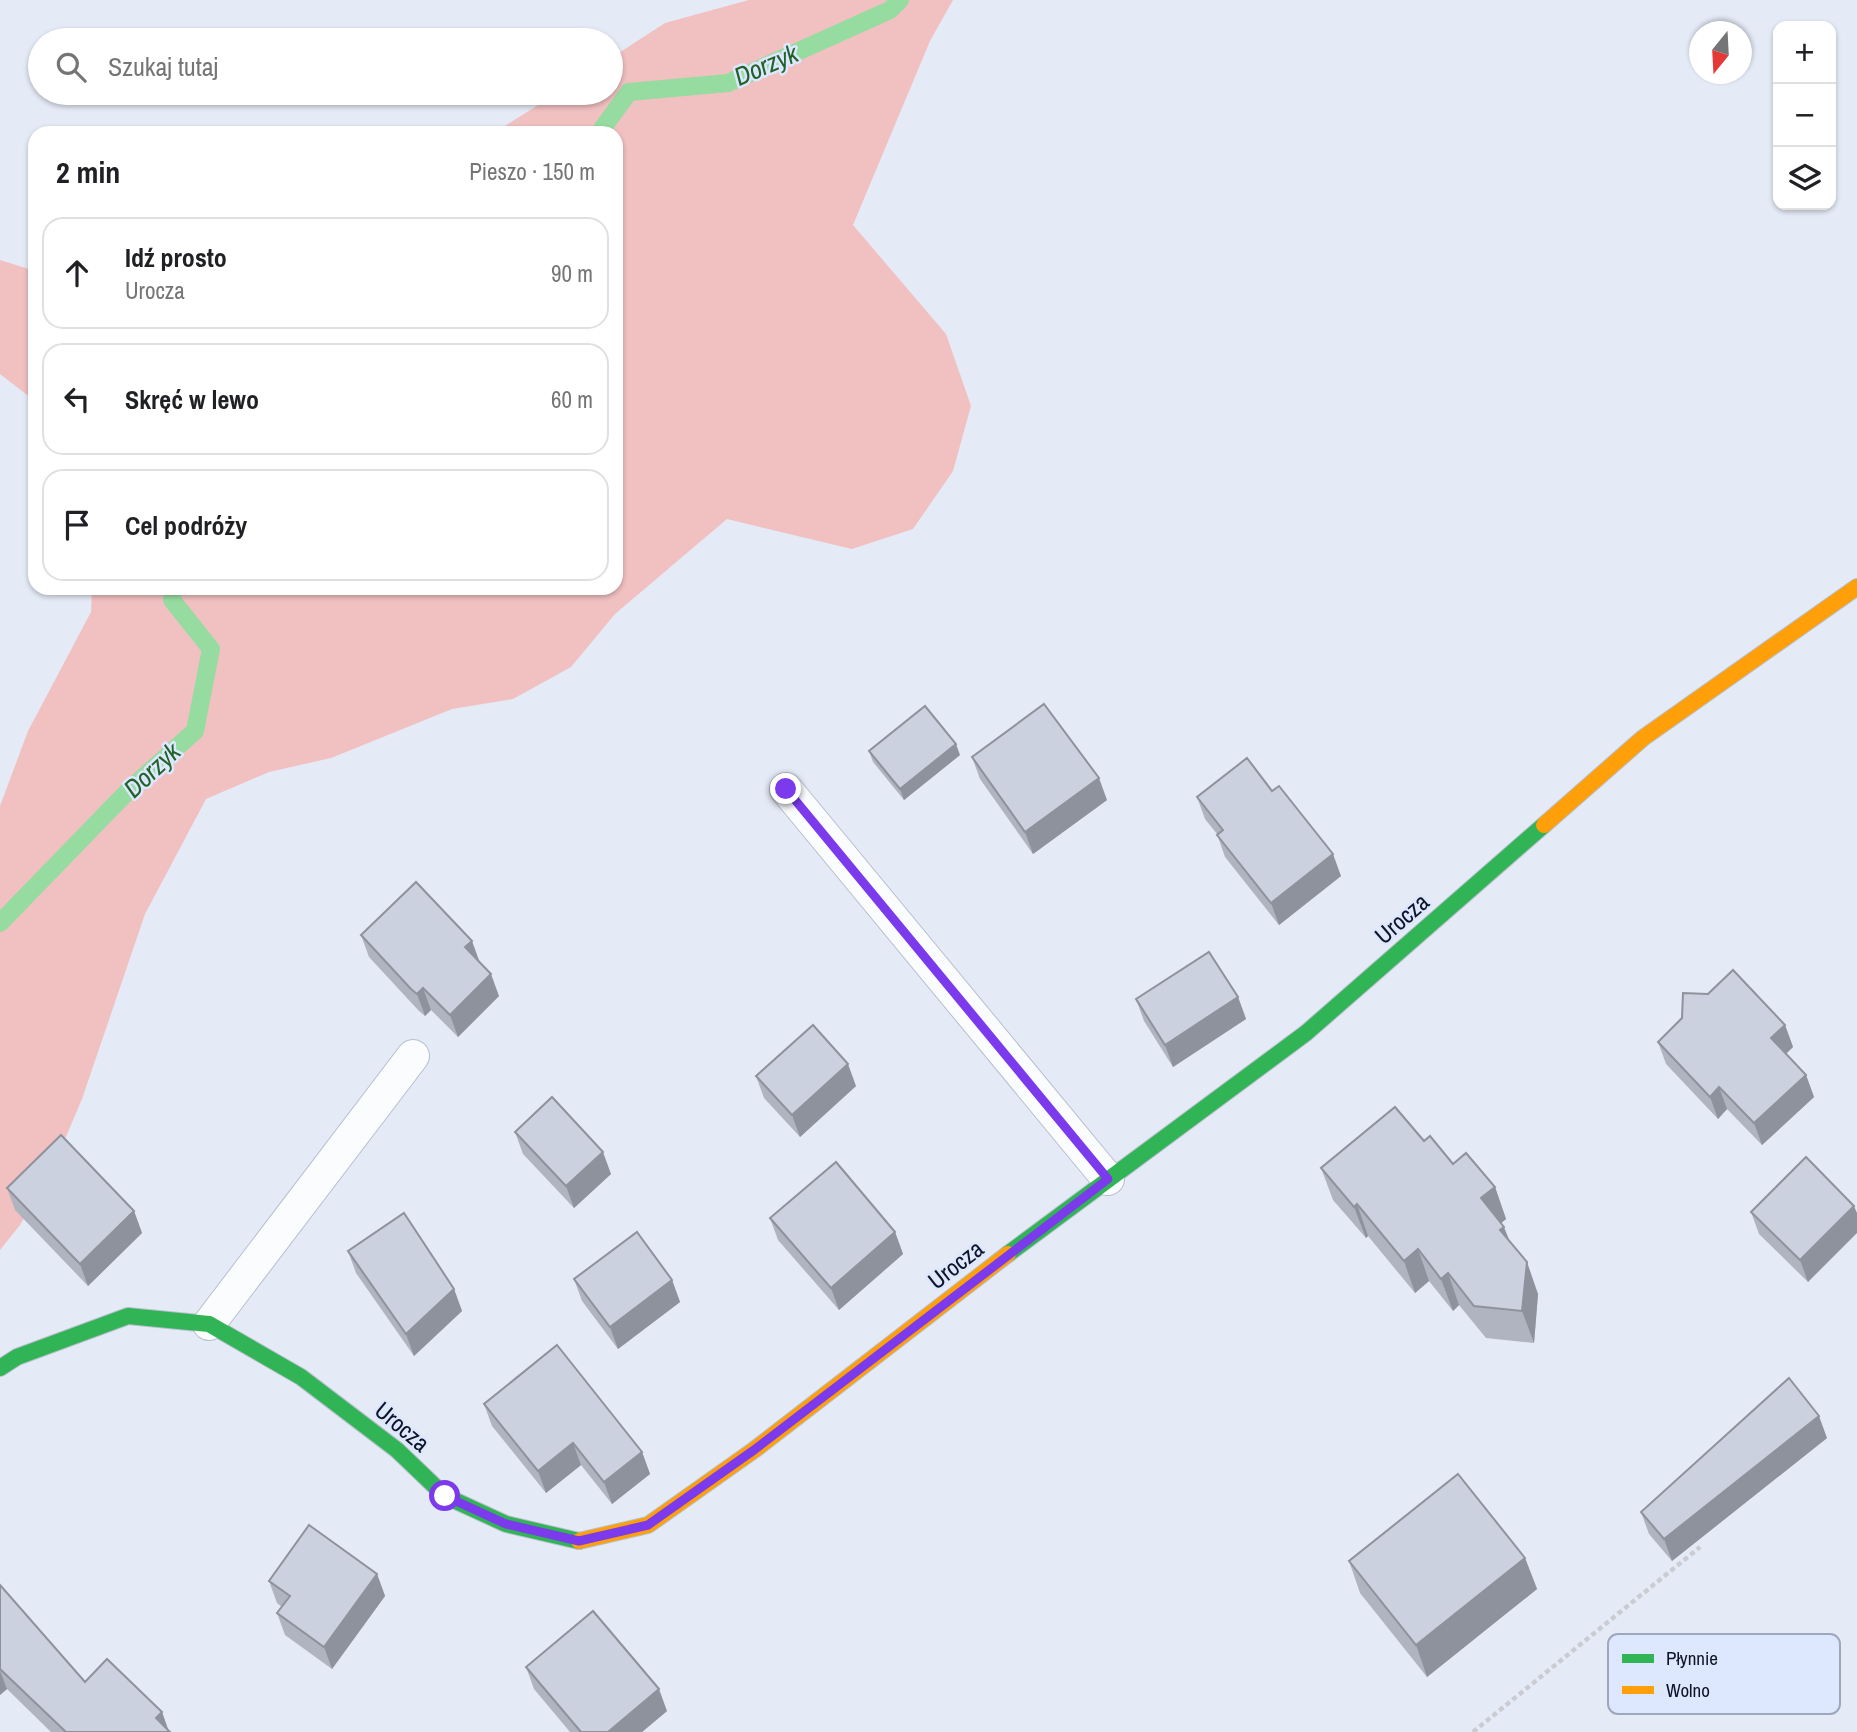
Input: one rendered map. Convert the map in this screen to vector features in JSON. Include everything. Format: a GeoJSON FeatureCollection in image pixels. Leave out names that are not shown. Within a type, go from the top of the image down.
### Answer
{"type":"FeatureCollection","features":[{"type":"Feature","properties":{"kind":"street","name":"Urocza"},"geometry":{"type":"LineString","coordinates":[[0,1368],[17,1357],[128,1316],[209,1324],[301,1377],[397,1450],[445,1496],[506,1524],[579,1541],[648,1525],[754,1450],[1108,1179],[1306,1033],[1643,738],[1857,587]]}},
{"type":"Feature","properties":{"kind":"lane"},"geometry":{"type":"LineString","coordinates":[[786,789],[1108,1179]]}},
{"type":"Feature","properties":{"kind":"lane"},"geometry":{"type":"LineString","coordinates":[[209,1324],[413,1056]]}},
{"type":"Feature","properties":{"kind":"path"},"geometry":{"type":"LineString","coordinates":[[1473,1732],[1700,1547]]}},
{"type":"Feature","properties":{"kind":"shaded area"},"geometry":{"type":"Polygon","coordinates":[[[749,0],[953,0],[930,41],[853,225],[946,334],[971,406],[953,471],[913,529],[852,549],[727,519],[615,614],[571,667],[513,699],[452,709],[331,758],[269,772],[206,799],[145,914],[82,1099],[53,1167],[20,1225],[0,1250],[0,806],[28,731],[91,612],[92,595],[623,595],[623,126],[505,126],[538,105],[623,105],[623,50],[665,23],[749,0]]]}},
{"type":"Feature","properties":{"kind":"shaded area"},"geometry":{"type":"Polygon","coordinates":[[[0,260],[28,269],[28,396],[0,374],[0,260]]]}},
{"type":"Feature","properties":{"kind":"building"},"geometry":{"type":"Polygon","coordinates":[[[1044,704],[1099,778],[1025,832],[972,757],[1044,704]]]}},
{"type":"Feature","properties":{"kind":"building"},"geometry":{"type":"Polygon","coordinates":[[[925,706],[956,744],[900,789],[869,751],[925,706]]]}},
{"type":"Feature","properties":{"kind":"building"},"geometry":{"type":"Polygon","coordinates":[[[1247,758],[1272,791],[1279,786],[1333,854],[1271,903],[1217,835],[1223,830],[1197,797],[1247,758]]]}},
{"type":"Feature","properties":{"kind":"building"},"geometry":{"type":"Polygon","coordinates":[[[416,882],[472,941],[465,947],[491,974],[450,1015],[423,988],[417,994],[411,989],[361,935],[416,882]]]}},
{"type":"Feature","properties":{"kind":"building"},"geometry":{"type":"Polygon","coordinates":[[[1209,952],[1238,997],[1165,1045],[1136,999],[1209,952]]]}},
{"type":"Feature","properties":{"kind":"building"},"geometry":{"type":"Polygon","coordinates":[[[1733,970],[1785,1025],[1771,1038],[1806,1075],[1754,1123],[1719,1087],[1710,1097],[1658,1042],[1682,1018],[1683,993],[1708,994],[1733,970]]]}},
{"type":"Feature","properties":{"kind":"building"},"geometry":{"type":"Polygon","coordinates":[[[813,1025],[848,1064],[792,1115],[756,1076],[813,1025]]]}},
{"type":"Feature","properties":{"kind":"building"},"geometry":{"type":"Polygon","coordinates":[[[552,1097],[603,1152],[566,1186],[515,1132],[552,1097]]]}},
{"type":"Feature","properties":{"kind":"building"},"geometry":{"type":"Polygon","coordinates":[[[1395,1107],[1424,1141],[1430,1136],[1453,1164],[1466,1153],[1495,1187],[1481,1198],[1504,1227],[1500,1230],[1527,1262],[1522,1311],[1474,1306],[1448,1273],[1441,1279],[1418,1249],[1404,1261],[1357,1204],[1354,1207],[1321,1168],[1395,1107]]]}},
{"type":"Feature","properties":{"kind":"building"},"geometry":{"type":"Polygon","coordinates":[[[61,1135],[134,1211],[80,1264],[7,1188],[61,1135]]]}},
{"type":"Feature","properties":{"kind":"building"},"geometry":{"type":"Polygon","coordinates":[[[1806,1157],[1854,1206],[1800,1260],[1751,1212],[1806,1157]]]}},
{"type":"Feature","properties":{"kind":"building"},"geometry":{"type":"Polygon","coordinates":[[[836,1162],[895,1232],[831,1288],[770,1218],[836,1162]]]}},
{"type":"Feature","properties":{"kind":"building"},"geometry":{"type":"Polygon","coordinates":[[[404,1213],[454,1289],[406,1334],[348,1251],[404,1213]]]}},
{"type":"Feature","properties":{"kind":"building"},"geometry":{"type":"Polygon","coordinates":[[[637,1232],[672,1280],[610,1327],[574,1279],[637,1232]]]}},
{"type":"Feature","properties":{"kind":"building"},"geometry":{"type":"Polygon","coordinates":[[[557,1345],[642,1452],[604,1482],[573,1443],[538,1471],[484,1404],[557,1345]]]}},
{"type":"Feature","properties":{"kind":"building"},"geometry":{"type":"Polygon","coordinates":[[[1789,1378],[1819,1416],[1664,1539],[1641,1512],[1789,1378]]]}},
{"type":"Feature","properties":{"kind":"building"},"geometry":{"type":"Polygon","coordinates":[[[1458,1474],[1525,1558],[1416,1645],[1349,1561],[1458,1474]]]}},
{"type":"Feature","properties":{"kind":"building"},"geometry":{"type":"Polygon","coordinates":[[[309,1525],[377,1574],[324,1647],[277,1613],[290,1596],[269,1581],[309,1525]]]}},
{"type":"Feature","properties":{"kind":"building"},"geometry":{"type":"Polygon","coordinates":[[[0,1585],[85,1682],[107,1659],[162,1712],[156,1718],[170,1732],[66,1732],[0,1669],[0,1585]]]}},
{"type":"Feature","properties":{"kind":"building"},"geometry":{"type":"Polygon","coordinates":[[[593,1611],[659,1689],[608,1732],[581,1732],[526,1667],[593,1611]]]}},
{"type":"Feature","properties":{"kind":"waterway","name":"Dorzyk"},"geometry":{"type":"LineString","coordinates":[[623,100],[629,92],[728,83],[890,10],[900,0]]}},
{"type":"Feature","properties":{"kind":"waterway","name":"Dorzyk"},"geometry":{"type":"LineString","coordinates":[[604,126],[619,105]]}},
{"type":"Feature","properties":{"kind":"waterway","name":"Dorzyk"},"geometry":{"type":"LineString","coordinates":[[0,923],[129,790],[195,731],[211,649],[172,600],[172,595]]}},
{"type":"Feature","properties":{"kind":"traffic: fast"},"geometry":{"type":"LineString","coordinates":[[1008,1254],[1306,1033],[1544,825]]}},
{"type":"Feature","properties":{"kind":"traffic: fast"},"geometry":{"type":"LineString","coordinates":[[0,1368],[17,1357],[128,1316],[209,1324],[301,1377],[397,1450],[445,1496],[506,1524],[579,1541]]}},
{"type":"Feature","properties":{"kind":"traffic: slow"},"geometry":{"type":"LineString","coordinates":[[1544,825],[1643,738],[1857,587]]}},
{"type":"Feature","properties":{"kind":"traffic: slow"},"geometry":{"type":"LineString","coordinates":[[579,1541],[648,1525],[754,1450],[1008,1254]]}},
{"type":"Feature","properties":{"kind":"route"},"geometry":{"type":"LineString","coordinates":[[445,1496],[506,1524],[579,1541],[648,1525],[754,1450],[1108,1179],[786,789]]}}]}
